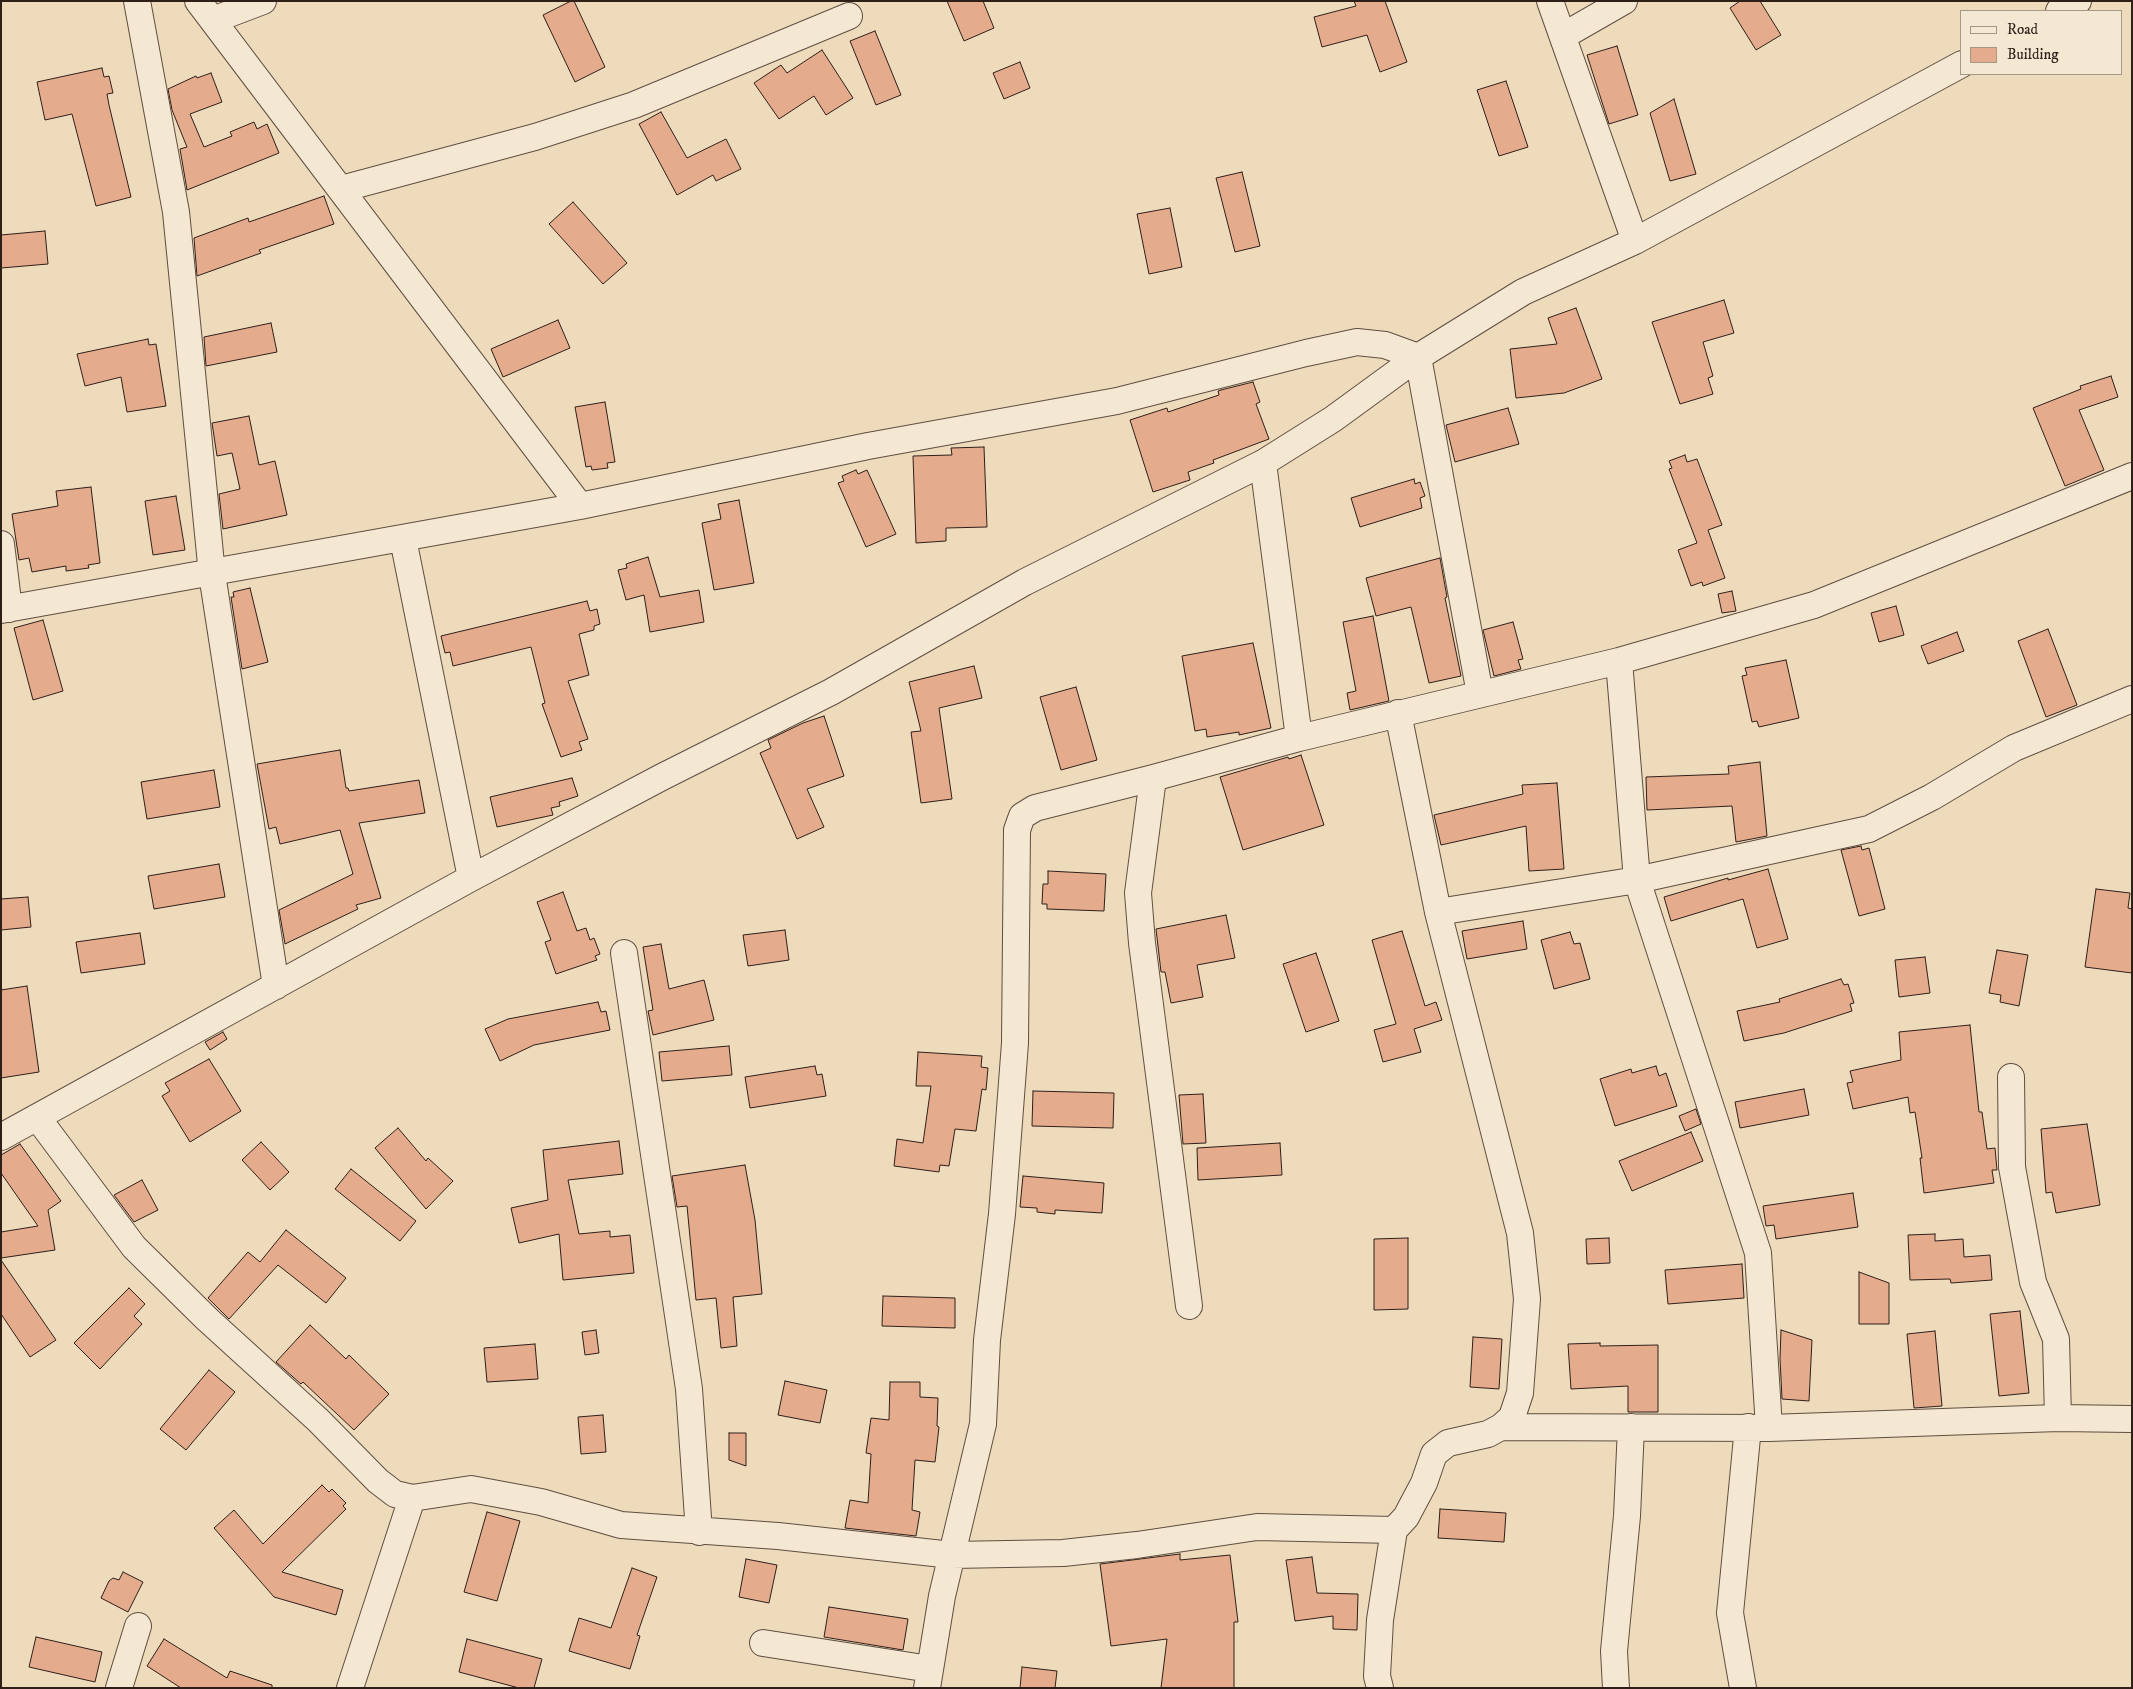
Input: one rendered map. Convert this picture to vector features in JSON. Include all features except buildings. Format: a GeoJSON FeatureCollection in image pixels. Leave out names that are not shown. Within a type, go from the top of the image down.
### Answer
{"type":"FeatureCollection","features":[{"type":"Feature","properties":{"kind":"street"},"geometry":{"type":"LineString","coordinates":[[137,1],[176,212],[212,574],[276,986]]}},
{"type":"Feature","properties":{"kind":"street"},"geometry":{"type":"LineString","coordinates":[[263,1],[205,11],[580,506]]}},
{"type":"Feature","properties":{"kind":"street"},"geometry":{"type":"LineString","coordinates":[[1550,1],[1635,241]]}},
{"type":"Feature","properties":{"kind":"street"},"geometry":{"type":"LineString","coordinates":[[1563,36],[1624,1]]}},
{"type":"Feature","properties":{"kind":"street"},"geometry":{"type":"LineString","coordinates":[[2061,10],[2078,1]]}},
{"type":"Feature","properties":{"kind":"street"},"geometry":{"type":"LineString","coordinates":[[340,189],[535,137],[634,105],[849,16]]}},
{"type":"Feature","properties":{"kind":"street"},"geometry":{"type":"LineString","coordinates":[[1,1137],[471,878],[662,777],[831,692],[1025,582],[1263,463],[1333,419],[1418,357],[1524,292],[1635,241],[1960,65]]}},
{"type":"Feature","properties":{"kind":"street"},"geometry":{"type":"LineString","coordinates":[[1,544],[5,609],[212,574],[580,506],[868,446],[1117,401],[1333,346],[1357,342],[1386,345],[1418,357]]}},
{"type":"Feature","properties":{"kind":"street"},"geometry":{"type":"LineString","coordinates":[[1418,357],[1480,694]]}},
{"type":"Feature","properties":{"kind":"street"},"geometry":{"type":"LineString","coordinates":[[1263,463],[1299,738]]}},
{"type":"Feature","properties":{"kind":"street"},"geometry":{"type":"LineString","coordinates":[[763,1643],[928,1678],[942,1596],[983,1424],[987,1340],[1002,1214],[1015,1043],[1017,830],[1022,816],[1035,808],[1299,738],[1619,660],[1814,605],[2132,476]]}},
{"type":"Feature","properties":{"kind":"street"},"geometry":{"type":"LineString","coordinates":[[403,539],[471,878]]}},
{"type":"Feature","properties":{"kind":"street"},"geometry":{"type":"LineString","coordinates":[[1619,660],[1637,880],[1758,1253],[1759,1428],[1730,1613],[1743,1688]]}},
{"type":"Feature","properties":{"kind":"street"},"geometry":{"type":"LineString","coordinates":[[1438,912],[1637,880],[1869,829],[1932,797],[2014,748],[2132,699]]}},
{"type":"Feature","properties":{"kind":"street"},"geometry":{"type":"LineString","coordinates":[[1380,1688],[1377,1676],[1380,1620],[1394,1530],[1406,1516],[1424,1483],[1434,1454],[1448,1444],[1488,1434],[1501,1427],[1512,1417],[1520,1393],[1522,1378],[1527,1299],[1520,1232],[1438,912],[1398,713]]}},
{"type":"Feature","properties":{"kind":"street"},"geometry":{"type":"LineString","coordinates":[[1153,778],[1138,893],[1142,943],[1189,1306]]}},
{"type":"Feature","properties":{"kind":"street"},"geometry":{"type":"LineString","coordinates":[[624,952],[689,1389],[699,1532]]}},
{"type":"Feature","properties":{"kind":"street"},"geometry":{"type":"LineString","coordinates":[[2011,1077],[2012,1167],[2033,1282],[2056,1339],[2058,1418]]}},
{"type":"Feature","properties":{"kind":"street"},"geometry":{"type":"LineString","coordinates":[[37,1117],[134,1247],[207,1319],[318,1420],[378,1482],[394,1494],[412,1498],[471,1489],[541,1502],[621,1525],[699,1532],[778,1536],[952,1554],[1063,1553],[1147,1544],[1257,1527],[1394,1530]]}},
{"type":"Feature","properties":{"kind":"street"},"geometry":{"type":"LineString","coordinates":[[1501,1427],[1759,1428],[2058,1418],[2132,1419]]}},
{"type":"Feature","properties":{"kind":"street"},"geometry":{"type":"LineString","coordinates":[[1616,1688],[1614,1651],[1626,1516],[1631,1427]]}},
{"type":"Feature","properties":{"kind":"street"},"geometry":{"type":"LineString","coordinates":[[350,1688],[412,1498]]}},
{"type":"Feature","properties":{"kind":"street"},"geometry":{"type":"LineString","coordinates":[[119,1688],[138,1626]]}}]}
